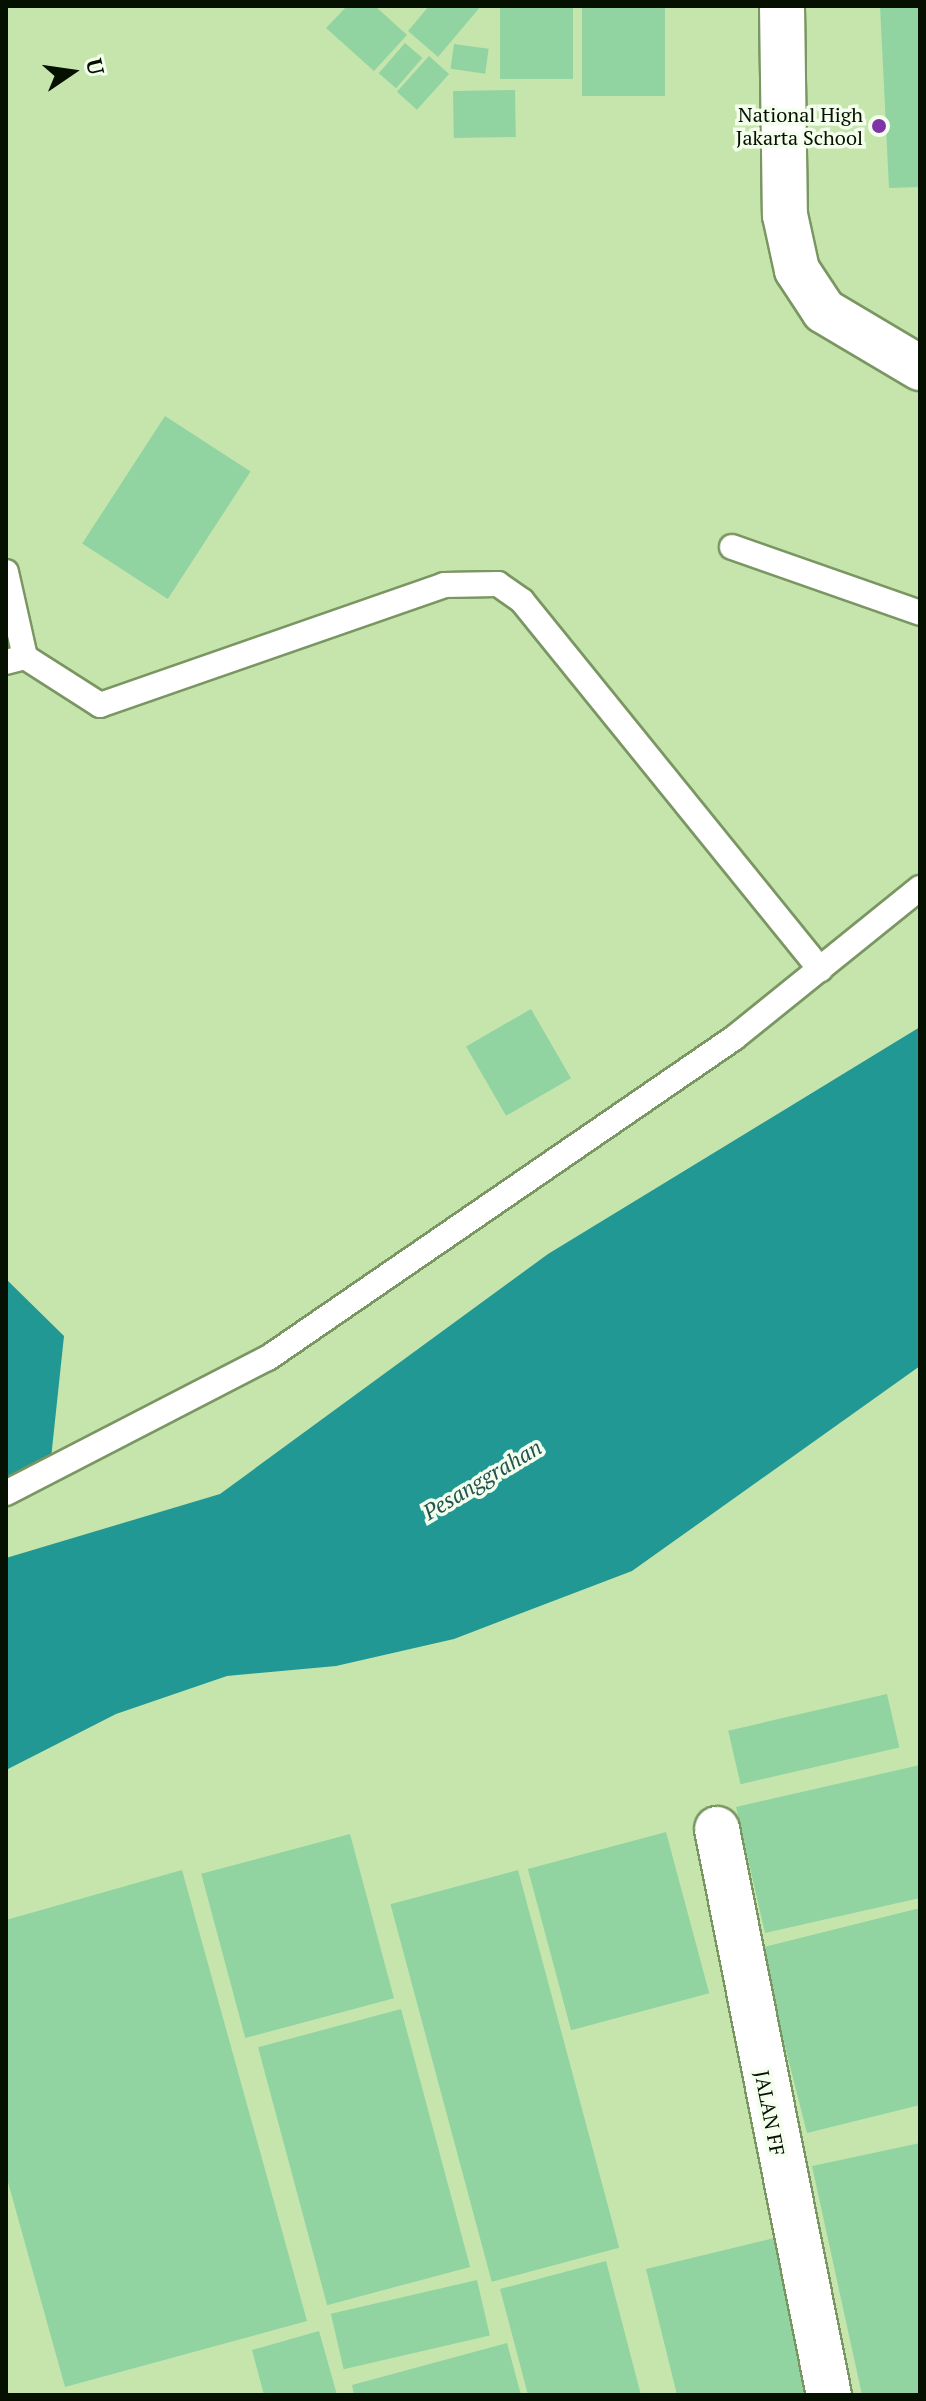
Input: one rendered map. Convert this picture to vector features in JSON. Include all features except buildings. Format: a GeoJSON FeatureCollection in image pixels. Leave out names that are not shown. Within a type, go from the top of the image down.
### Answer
{"type":"FeatureCollection","features":[{"type":"Feature","properties":{"kind":"street"},"geometry":{"type":"LineString","coordinates":[[782,6],[785,215],[797,270],[824,311],[920,368]]}},
{"type":"Feature","properties":{"kind":"street","name":"JALAN FF"},"geometry":{"type":"LineString","coordinates":[[717,1829],[829,2395]]}},
{"type":"Feature","properties":{"kind":"lane"},"geometry":{"type":"LineString","coordinates":[[732,547],[920,613]]}},
{"type":"Feature","properties":{"kind":"lane"},"geometry":{"type":"LineString","coordinates":[[6,572],[15,659],[83,701],[108,704],[444,585],[498,584],[522,601],[820,969]]}},
{"type":"Feature","properties":{"kind":"lane"},"geometry":{"type":"LineString","coordinates":[[6,1493],[268,1358],[734,1038],[920,888]]}},
{"type":"Feature","properties":{"kind":"water","name":"Pesanggrahan"},"geometry":{"type":"Polygon","coordinates":[[[920,1027],[920,1366],[632,1571],[454,1639],[336,1666],[227,1676],[116,1714],[6,1770],[6,1558],[220,1494],[548,1254],[920,1027]]]}},
{"type":"Feature","properties":{"kind":"water"},"geometry":{"type":"Polygon","coordinates":[[[6,1279],[64,1336],[50,1468],[6,1476],[6,1279]]]}},
{"type":"Feature","properties":{"kind":"place","name":"National High Jakarta School"},"geometry":{"type":"Point","coordinates":[879,126]}}]}
